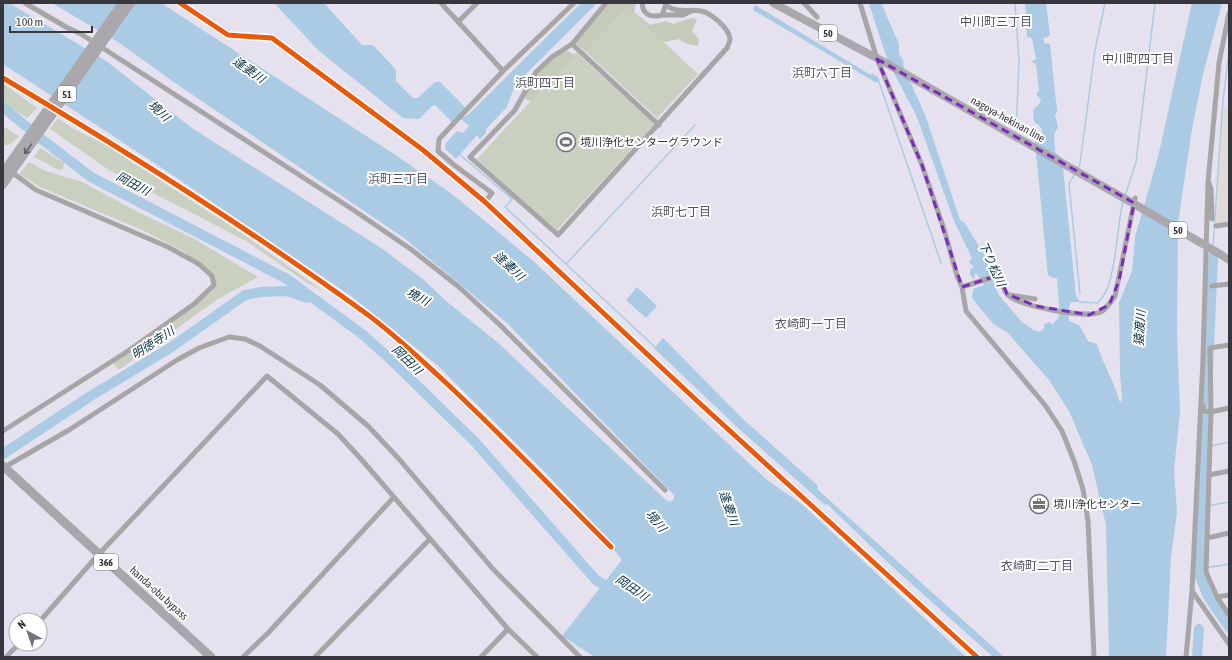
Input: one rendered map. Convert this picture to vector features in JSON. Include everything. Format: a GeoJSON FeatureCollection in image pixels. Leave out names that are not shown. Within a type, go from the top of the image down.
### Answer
{"type":"FeatureCollection","features":[{"type":"Feature","properties":{"kind":"highway","name":"handa-obu bypass"},"geometry":{"type":"LineString","coordinates":[[3,467],[211,657]]}},
{"type":"Feature","properties":{"kind":"main road","name":"51"},"geometry":{"type":"LineString","coordinates":[[3,172],[122,3]]}},
{"type":"Feature","properties":{"kind":"main road","name":"51"},"geometry":{"type":"LineString","coordinates":[[3,185],[131,3]]}},
{"type":"Feature","properties":{"kind":"main road","name":"nagoya-hekinan line"},"geometry":{"type":"LineString","coordinates":[[773,3],[881,60],[1131,200],[1229,260]]}},
{"type":"Feature","properties":{"kind":"street"},"geometry":{"type":"LineString","coordinates":[[25,3],[81,34],[352,209],[412,250],[486,312],[665,490]]}},
{"type":"Feature","properties":{"kind":"street"},"geometry":{"type":"LineString","coordinates":[[180,3],[228,35],[272,38],[423,150],[485,202],[695,399],[977,657]]}},
{"type":"Feature","properties":{"kind":"street"},"geometry":{"type":"LineString","coordinates":[[188,3],[199,16]]}},
{"type":"Feature","properties":{"kind":"street"},"geometry":{"type":"LineString","coordinates":[[441,3],[503,71]]}},
{"type":"Feature","properties":{"kind":"street"},"geometry":{"type":"LineString","coordinates":[[458,22],[477,3]]}},
{"type":"Feature","properties":{"kind":"street"},"geometry":{"type":"LineString","coordinates":[[485,202],[492,193],[454,165],[438,151],[439,139],[503,71],[574,3]]}},
{"type":"Feature","properties":{"kind":"street"},"geometry":{"type":"LineString","coordinates":[[606,3],[572,44],[552,57],[536,72],[515,110],[470,157],[558,235],[720,57],[729,44],[730,39],[728,32],[712,17],[702,11],[673,10],[666,4],[662,15]]}},
{"type":"Feature","properties":{"kind":"street"},"geometry":{"type":"LineString","coordinates":[[642,3],[644,11],[648,16],[683,15],[692,11]]}},
{"type":"Feature","properties":{"kind":"street"},"geometry":{"type":"LineString","coordinates":[[804,3],[817,17]]}},
{"type":"Feature","properties":{"kind":"street"},"geometry":{"type":"LineString","coordinates":[[860,3],[922,165],[944,229],[957,276],[964,286],[966,311],[1045,405],[1062,431],[1074,461],[1083,489],[1088,520],[1094,657]]}},
{"type":"Feature","properties":{"kind":"street"},"geometry":{"type":"LineString","coordinates":[[1186,657],[1192,591],[1202,386],[1208,182],[1219,63],[1229,13]]}},
{"type":"Feature","properties":{"kind":"street"},"geometry":{"type":"LineString","coordinates":[[572,44],[659,125]]}},
{"type":"Feature","properties":{"kind":"street"},"geometry":{"type":"LineString","coordinates":[[3,78],[190,194],[306,270],[353,303],[424,362],[475,409],[611,547]]}},
{"type":"Feature","properties":{"kind":"street"},"geometry":{"type":"LineString","coordinates":[[3,165],[36,190],[162,244],[199,264],[212,276],[214,285],[194,304],[128,351],[3,431]]}},
{"type":"Feature","properties":{"kind":"street"},"geometry":{"type":"LineString","coordinates":[[1208,182],[1211,189],[1212,219]]}},
{"type":"Feature","properties":{"kind":"street"},"geometry":{"type":"LineString","coordinates":[[964,286],[998,275],[1007,294],[1012,298],[1070,314],[1089,315],[1100,312],[1109,305],[1115,296],[1130,231],[1131,200]]}},
{"type":"Feature","properties":{"kind":"street"},"geometry":{"type":"LineString","coordinates":[[1216,226],[1229,224]]}},
{"type":"Feature","properties":{"kind":"street"},"geometry":{"type":"LineString","coordinates":[[1212,286],[1229,284]]}},
{"type":"Feature","properties":{"kind":"street"},"geometry":{"type":"LineString","coordinates":[[1007,294],[1035,299]]}},
{"type":"Feature","properties":{"kind":"street"},"geometry":{"type":"LineString","coordinates":[[3,467],[69,430],[158,371],[199,348],[229,338],[246,339],[260,346],[320,384],[368,426],[399,459],[493,569],[580,657]]}},
{"type":"Feature","properties":{"kind":"street"},"geometry":{"type":"LineString","coordinates":[[1229,345],[1210,348],[1211,412],[1206,538],[1206,572],[1217,597],[1229,616]]}},
{"type":"Feature","properties":{"kind":"street"},"geometry":{"type":"LineString","coordinates":[[48,612],[98,555],[267,376],[338,434],[508,629],[537,657]]}},
{"type":"Feature","properties":{"kind":"street"},"geometry":{"type":"LineString","coordinates":[[1202,386],[1204,390],[1203,411],[1211,412],[1229,408]]}},
{"type":"Feature","properties":{"kind":"street"},"geometry":{"type":"LineString","coordinates":[[1209,475],[1229,471]]}},
{"type":"Feature","properties":{"kind":"street"},"geometry":{"type":"LineString","coordinates":[[243,657],[269,632],[394,497]]}},
{"type":"Feature","properties":{"kind":"street"},"geometry":{"type":"LineString","coordinates":[[1206,538],[1229,533]]}},
{"type":"Feature","properties":{"kind":"street"},"geometry":{"type":"LineString","coordinates":[[315,657],[430,539]]}},
{"type":"Feature","properties":{"kind":"street"},"geometry":{"type":"LineString","coordinates":[[1192,591],[1229,644]]}},
{"type":"Feature","properties":{"kind":"street"},"geometry":{"type":"LineString","coordinates":[[1217,597],[1229,595]]}},
{"type":"Feature","properties":{"kind":"street"},"geometry":{"type":"LineString","coordinates":[[481,657],[508,629]]}},
{"type":"Feature","properties":{"kind":"highlighted area"},"geometry":{"type":"Polygon","coordinates":[[[877,59],[1134,203],[1119,281],[1109,305],[1089,315],[1036,306],[1007,294],[999,275],[962,287],[922,165],[877,59]]]}},
{"type":"Feature","properties":{"kind":"shaded area"},"geometry":{"type":"Polygon","coordinates":[[[1229,103],[1229,222],[1216,224],[1224,108],[1229,103]]]}},
{"type":"Feature","properties":{"kind":"green space"},"geometry":{"type":"Polygon","coordinates":[[[606,3],[636,3],[634,12],[650,25],[666,21],[673,24],[691,18],[697,19],[692,31],[699,39],[698,46],[687,44],[679,39],[663,42],[627,8],[586,52],[574,42],[606,3]]]}},
{"type":"Feature","properties":{"kind":"green space"},"geometry":{"type":"Polygon","coordinates":[[[627,8],[698,74],[657,118],[586,52],[627,8]]]}},
{"type":"Feature","properties":{"kind":"green space"},"geometry":{"type":"Polygon","coordinates":[[[565,49],[574,55],[531,101],[527,100],[523,96],[536,72],[565,49]]]}},
{"type":"Feature","properties":{"kind":"green space","name":"境川浄化センターグラウンド"},"geometry":{"type":"Polygon","coordinates":[[[576,52],[655,124],[556,231],[477,159],[576,52]]]}},
{"type":"Feature","properties":{"kind":"green space"},"geometry":{"type":"Polygon","coordinates":[[[3,83],[37,108],[27,118],[3,102],[3,83]]]}},
{"type":"Feature","properties":{"kind":"green space"},"geometry":{"type":"Polygon","coordinates":[[[58,118],[72,128],[104,144],[241,233],[322,290],[309,284],[246,241],[109,170],[50,129],[58,118]]]}},
{"type":"Feature","properties":{"kind":"green space"},"geometry":{"type":"Polygon","coordinates":[[[3,126],[19,136],[8,145],[3,145],[3,126]]]}},
{"type":"Feature","properties":{"kind":"green space"},"geometry":{"type":"Polygon","coordinates":[[[40,148],[64,163],[63,169],[59,170],[34,157],[40,148]]]}},
{"type":"Feature","properties":{"kind":"green space"},"geometry":{"type":"Polygon","coordinates":[[[29,162],[46,171],[82,182],[138,212],[193,238],[258,277],[218,299],[119,370],[113,364],[194,304],[213,285],[207,270],[183,251],[142,230],[40,187],[19,174],[29,162]]]}},
{"type":"Feature","properties":{"kind":"water"},"geometry":{"type":"Polygon","coordinates":[[[3,3],[9,3],[105,60],[192,128],[381,248],[424,280],[446,301],[496,341],[666,500],[670,502],[674,499],[674,495],[507,323],[404,238],[178,85],[118,42],[52,3],[161,3],[394,154],[452,194],[532,260],[767,480],[803,505],[966,657],[595,657],[562,636],[622,560],[596,526],[542,469],[437,365],[351,296],[162,168],[3,64],[3,3]]]}},
{"type":"Feature","properties":{"kind":"water"},"geometry":{"type":"Polygon","coordinates":[[[274,3],[324,3],[362,45],[373,45],[396,70],[396,81],[413,98],[418,98],[435,82],[440,82],[466,108],[452,122],[435,105],[432,106],[419,119],[403,118],[319,51],[274,3]]]}},
{"type":"Feature","properties":{"kind":"water"},"geometry":{"type":"Polygon","coordinates":[[[581,3],[597,3],[515,85],[507,107],[486,129],[486,133],[480,139],[477,135],[456,159],[445,149],[446,143],[457,131],[463,133],[469,126],[461,119],[469,114],[581,3]]]}},
{"type":"Feature","properties":{"kind":"water","name":"猿渡川"},"geometry":{"type":"Polygon","coordinates":[[[869,3],[881,3],[899,44],[899,54],[903,60],[904,68],[926,117],[960,220],[964,222],[986,258],[998,294],[1021,321],[1033,330],[1040,332],[1044,329],[1044,324],[1050,322],[1052,325],[1059,317],[1079,325],[1088,341],[1097,344],[1120,403],[1122,399],[1119,303],[1132,271],[1135,237],[1158,157],[1192,3],[1222,3],[1203,74],[1192,129],[1178,223],[1177,334],[1180,412],[1174,470],[1177,512],[1171,558],[1166,657],[1109,657],[1106,525],[1092,465],[1069,411],[1049,380],[1008,333],[993,324],[972,298],[973,289],[984,285],[977,274],[974,275],[975,278],[973,279],[970,275],[970,270],[974,266],[970,264],[969,261],[972,258],[954,221],[917,117],[894,73],[889,42],[880,35],[869,3]]]}},
{"type":"Feature","properties":{"kind":"water"},"geometry":{"type":"Polygon","coordinates":[[[1025,3],[1046,3],[1050,36],[1044,38],[1044,43],[1050,44],[1057,111],[1055,115],[1058,128],[1054,137],[1055,152],[1062,158],[1076,296],[1080,302],[1071,302],[1067,310],[1061,308],[1062,305],[1059,304],[1057,278],[1051,278],[1051,276],[1048,276],[1035,142],[1038,141],[1044,143],[1045,141],[1041,138],[1041,128],[1034,122],[1033,110],[1041,100],[1036,94],[1039,90],[1036,64],[1031,62],[1036,59],[1032,38],[1027,37],[1025,3]]]}},
{"type":"Feature","properties":{"kind":"water"},"geometry":{"type":"Polygon","coordinates":[[[755,5],[871,75],[872,73],[879,78],[879,82],[875,82],[753,10],[755,5]]]}},
{"type":"Feature","properties":{"kind":"water"},"geometry":{"type":"Polygon","coordinates":[[[637,287],[657,306],[646,318],[626,300],[637,287]]]}},
{"type":"Feature","properties":{"kind":"water"},"geometry":{"type":"Polygon","coordinates":[[[663,338],[743,419],[818,486],[817,489],[1004,657],[993,657],[885,560],[827,504],[825,505],[737,427],[654,348],[663,338]]]}},
{"type":"Feature","properties":{"kind":"waterway","name":"下り松川"},"geometry":{"type":"LineString","coordinates":[[874,3],[895,67]]}},
{"type":"Feature","properties":{"kind":"waterway"},"geometry":{"type":"LineString","coordinates":[[1015,3],[1019,62],[1016,131]]}},
{"type":"Feature","properties":{"kind":"waterway"},"geometry":{"type":"LineString","coordinates":[[1078,168],[1080,164],[1095,50],[1105,3]]}},
{"type":"Feature","properties":{"kind":"waterway"},"geometry":{"type":"LineString","coordinates":[[1125,196],[1136,162],[1155,3]]}},
{"type":"Feature","properties":{"kind":"waterway"},"geometry":{"type":"LineString","coordinates":[[1213,247],[1223,101],[1229,51]]}},
{"type":"Feature","properties":{"kind":"waterway"},"geometry":{"type":"LineString","coordinates":[[879,82],[941,263]]}},
{"type":"Feature","properties":{"kind":"waterway","name":"岡田川"},"geometry":{"type":"LineString","coordinates":[[3,107],[40,138],[91,177],[287,279],[362,334],[388,357],[475,442],[595,579],[613,591]]}},
{"type":"Feature","properties":{"kind":"waterway"},"geometry":{"type":"LineString","coordinates":[[567,263],[695,125]]}},
{"type":"Feature","properties":{"kind":"waterway"},"geometry":{"type":"LineString","coordinates":[[459,154],[512,199],[505,207],[656,348]]}},
{"type":"Feature","properties":{"kind":"waterway"},"geometry":{"type":"LineString","coordinates":[[1075,173],[1069,184],[1080,294]]}},
{"type":"Feature","properties":{"kind":"waterway"},"geometry":{"type":"LineString","coordinates":[[1080,302],[1097,303],[1104,296],[1109,285],[1123,202]]}},
{"type":"Feature","properties":{"kind":"waterway"},"geometry":{"type":"LineString","coordinates":[[1213,257],[1199,574],[1208,596],[1229,627]]}},
{"type":"Feature","properties":{"kind":"waterway","name":"明徳寺川"},"geometry":{"type":"LineString","coordinates":[[3,454],[89,397],[170,348],[245,295],[261,292],[288,291],[307,298]]}},
{"type":"Feature","properties":{"kind":"waterway"},"geometry":{"type":"LineString","coordinates":[[1063,331],[1065,295]]}},
{"type":"Feature","properties":{"kind":"waterway"},"geometry":{"type":"LineString","coordinates":[[1211,446],[1229,442]]}},
{"type":"Feature","properties":{"kind":"waterway"},"geometry":{"type":"LineString","coordinates":[[1202,507],[1229,502]]}},
{"type":"Feature","properties":{"kind":"waterway"},"geometry":{"type":"LineString","coordinates":[[1199,569],[1229,564]]}},
{"type":"Feature","properties":{"kind":"waterway"},"geometry":{"type":"LineString","coordinates":[[1197,657],[1199,629]]}},
{"type":"Feature","properties":{"kind":"cycle path"},"geometry":{"type":"LineString","coordinates":[[180,3],[228,35],[272,38],[423,150],[485,202],[695,399],[977,657]]}},
{"type":"Feature","properties":{"kind":"cycle path"},"geometry":{"type":"LineString","coordinates":[[3,78],[231,220],[276,250],[385,328],[465,400],[611,547]]}},
{"type":"Feature","properties":{"kind":"place","name":"境川浄化センターグラウンド"},"geometry":{"type":"Point","coordinates":[566,142]}},
{"type":"Feature","properties":{"kind":"place","name":"境川浄化センター"},"geometry":{"type":"Point","coordinates":[1039,504]}},
{"type":"Feature","properties":{"kind":"district","name":"中川町三丁目"},"geometry":{"type":"Point","coordinates":[996,22]}},
{"type":"Feature","properties":{"kind":"district","name":"中川町四丁目"},"geometry":{"type":"Point","coordinates":[1138,59]}},
{"type":"Feature","properties":{"kind":"district","name":"浜町六丁目"},"geometry":{"type":"Point","coordinates":[822,73]}},
{"type":"Feature","properties":{"kind":"district","name":"浜町四丁目"},"geometry":{"type":"Point","coordinates":[545,83]}},
{"type":"Feature","properties":{"kind":"district","name":"浜町三丁目"},"geometry":{"type":"Point","coordinates":[398,179]}},
{"type":"Feature","properties":{"kind":"district","name":"浜町七丁目"},"geometry":{"type":"Point","coordinates":[681,212]}},
{"type":"Feature","properties":{"kind":"district","name":"衣崎町一丁目"},"geometry":{"type":"Point","coordinates":[811,324]}},
{"type":"Feature","properties":{"kind":"district","name":"衣崎町二丁目"},"geometry":{"type":"Point","coordinates":[1037,566]}},
{"type":"Feature","properties":{"kind":"water label","name":"逢妻川"},"geometry":{"type":"Point","coordinates":[249,70]}},
{"type":"Feature","properties":{"kind":"water label","name":"境川"},"geometry":{"type":"Point","coordinates":[159,111]}},
{"type":"Feature","properties":{"kind":"water label","name":"逢妻川"},"geometry":{"type":"Point","coordinates":[509,266]}},
{"type":"Feature","properties":{"kind":"water label","name":"境川"},"geometry":{"type":"Point","coordinates":[418,297]}},
{"type":"Feature","properties":{"kind":"water label","name":"逢妻川"},"geometry":{"type":"Point","coordinates":[729,508]}},
{"type":"Feature","properties":{"kind":"water label","name":"境川"},"geometry":{"type":"Point","coordinates":[656,521]}}]}
